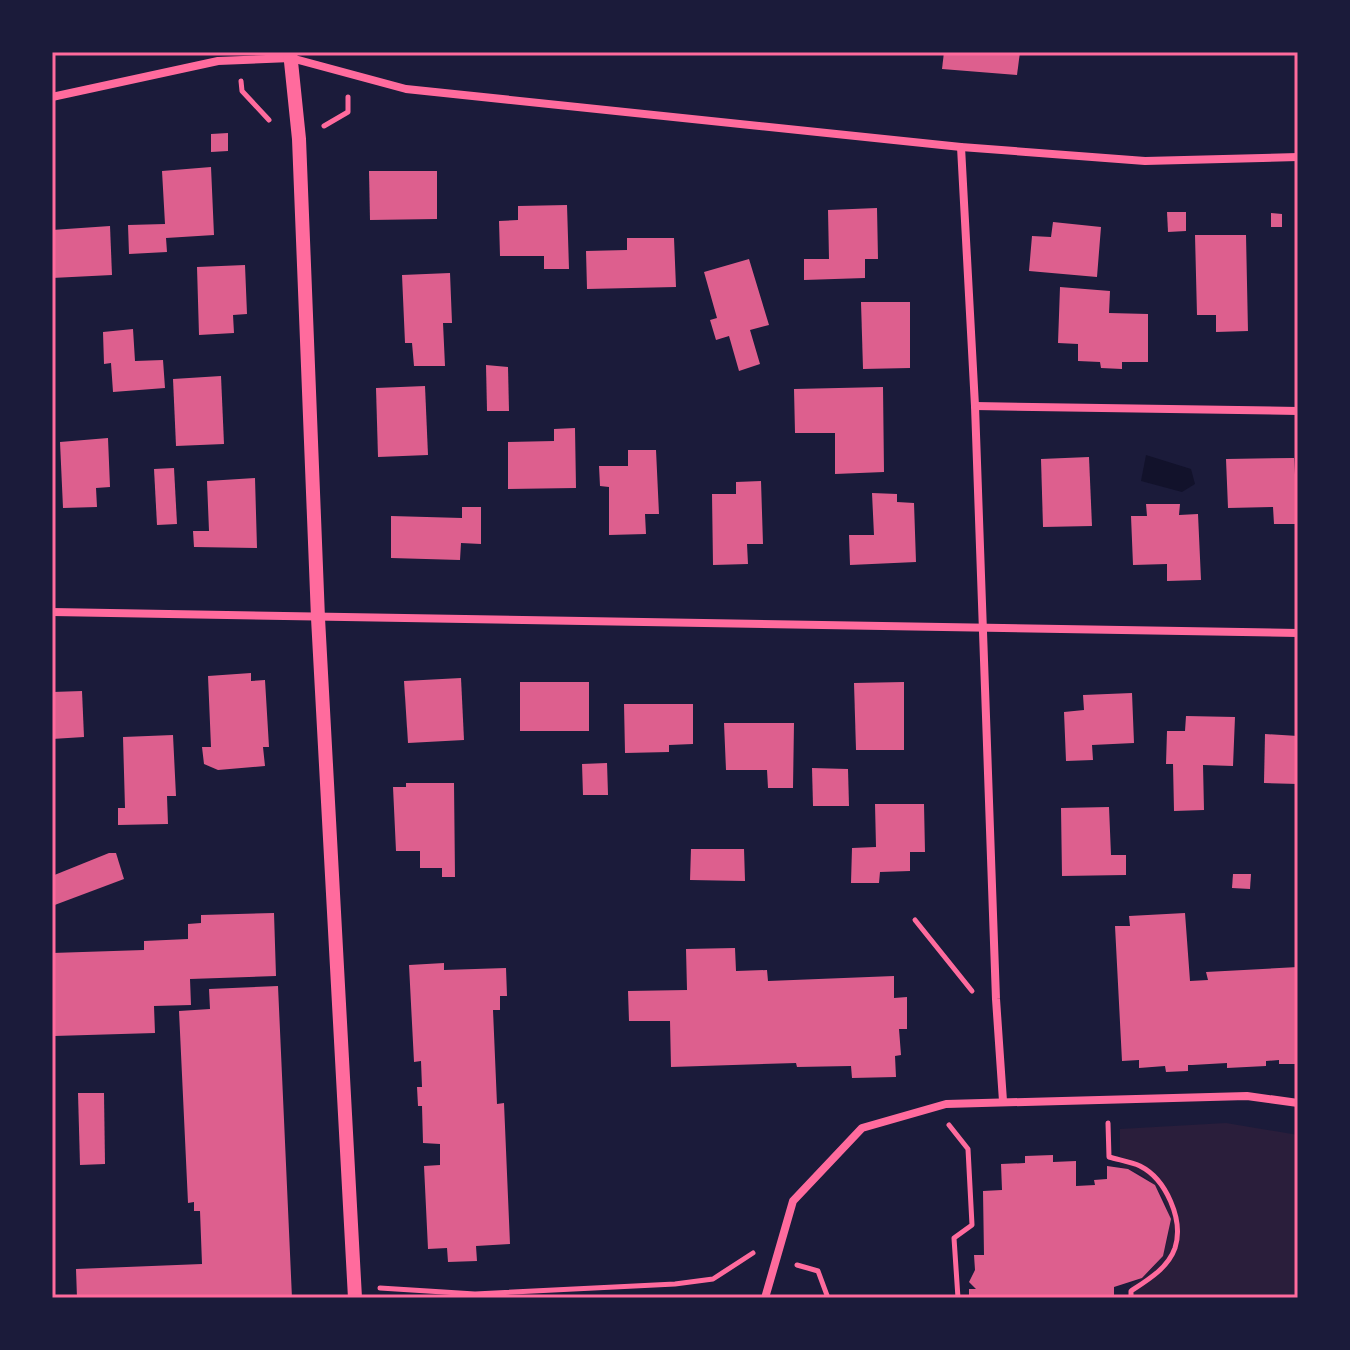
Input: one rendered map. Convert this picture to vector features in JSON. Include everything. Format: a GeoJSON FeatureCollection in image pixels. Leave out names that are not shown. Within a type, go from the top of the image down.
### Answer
{"type":"FeatureCollection","features":[{"type":"Feature","properties":{"kind":"street"},"geometry":{"type":"LineString","coordinates":[[290,55],[299,139],[318,618],[338,932],[354,1292]]}},
{"type":"Feature","properties":{"kind":"street"},"geometry":{"type":"LineString","coordinates":[[52,97],[218,61],[290,55],[406,89],[961,147],[1145,161],[1214,162],[1298,157]]}},
{"type":"Feature","properties":{"kind":"street"},"geometry":{"type":"LineString","coordinates":[[961,147],[975,406],[996,999],[1003,1101]]}},
{"type":"Feature","properties":{"kind":"street"},"geometry":{"type":"LineString","coordinates":[[975,406],[1298,411]]}},
{"type":"Feature","properties":{"kind":"street"},"geometry":{"type":"LineString","coordinates":[[52,612],[1298,633]]}},
{"type":"Feature","properties":{"kind":"street"},"geometry":{"type":"LineString","coordinates":[[765,1298],[793,1201],[862,1128],[946,1104],[1247,1096],[1298,1103]]}},
{"type":"Feature","properties":{"kind":"path"},"geometry":{"type":"LineString","coordinates":[[915,920],[976,998],[996,999]]}},
{"type":"Feature","properties":{"kind":"path"},"geometry":{"type":"LineString","coordinates":[[946,1104],[950,1130],[968,1149],[972,1225],[954,1238],[958,1298]]}},
{"type":"Feature","properties":{"kind":"path"},"geometry":{"type":"LineString","coordinates":[[1107,1143],[1109,1157],[1141,1167],[1165,1190],[1177,1218],[1175,1247],[1159,1272],[1131,1291],[1131,1298]]}},
{"type":"Feature","properties":{"kind":"path"},"geometry":{"type":"LineString","coordinates":[[354,1292],[475,1294],[675,1284],[713,1279],[753,1252],[818,1271],[828,1298]]}},
{"type":"Feature","properties":{"kind":"shaded area"},"geometry":{"type":"Polygon","coordinates":[[[1146,455],[1191,469],[1195,484],[1182,492],[1141,481],[1146,455]]]}},
{"type":"Feature","properties":{"kind":"shaded area"},"geometry":{"type":"Polygon","coordinates":[[[1226,1123],[1298,1135],[1298,1298],[1132,1298],[1131,1284],[1149,1272],[1161,1256],[1168,1239],[1169,1220],[1165,1202],[1155,1187],[1140,1174],[1120,1167],[1120,1129],[1226,1123]]]}},
{"type":"Feature","properties":{"kind":"building"},"geometry":{"type":"Polygon","coordinates":[[[944,52],[1020,52],[1017,75],[942,69],[944,52]]]}},
{"type":"Feature","properties":{"kind":"building"},"geometry":{"type":"Polygon","coordinates":[[[228,133],[228,151],[211,152],[211,134],[228,133]]]}},
{"type":"Feature","properties":{"kind":"building"},"geometry":{"type":"Polygon","coordinates":[[[211,167],[214,235],[166,238],[167,252],[129,254],[128,225],[165,224],[162,171],[211,167]]]}},
{"type":"Feature","properties":{"kind":"building"},"geometry":{"type":"Polygon","coordinates":[[[369,171],[437,171],[437,219],[370,220],[369,171]]]}},
{"type":"Feature","properties":{"kind":"building"},"geometry":{"type":"Polygon","coordinates":[[[567,205],[569,269],[544,269],[544,256],[500,256],[499,221],[518,220],[518,206],[567,205]]]}},
{"type":"Feature","properties":{"kind":"building"},"geometry":{"type":"Polygon","coordinates":[[[877,208],[878,259],[865,259],[865,278],[804,280],[804,259],[829,259],[828,210],[877,208]]]}},
{"type":"Feature","properties":{"kind":"building"},"geometry":{"type":"Polygon","coordinates":[[[1167,212],[1186,212],[1186,231],[1168,232],[1167,212]]]}},
{"type":"Feature","properties":{"kind":"building"},"geometry":{"type":"Polygon","coordinates":[[[1271,213],[1282,214],[1282,227],[1271,227],[1271,213]]]}},
{"type":"Feature","properties":{"kind":"building"},"geometry":{"type":"Polygon","coordinates":[[[1053,222],[1101,227],[1097,277],[1029,271],[1032,236],[1051,237],[1053,222]]]}},
{"type":"Feature","properties":{"kind":"building"},"geometry":{"type":"Polygon","coordinates":[[[110,226],[112,275],[52,278],[52,230],[110,226]]]}},
{"type":"Feature","properties":{"kind":"building"},"geometry":{"type":"Polygon","coordinates":[[[1195,235],[1246,235],[1248,331],[1216,332],[1216,315],[1197,315],[1195,235]]]}},
{"type":"Feature","properties":{"kind":"building"},"geometry":{"type":"Polygon","coordinates":[[[627,238],[674,238],[676,287],[587,289],[586,251],[627,250],[627,238]]]}},
{"type":"Feature","properties":{"kind":"building"},"geometry":{"type":"Polygon","coordinates":[[[749,259],[769,325],[750,330],[760,364],[739,371],[729,336],[716,340],[710,320],[717,318],[704,272],[749,259]]]}},
{"type":"Feature","properties":{"kind":"building"},"geometry":{"type":"Polygon","coordinates":[[[245,265],[247,314],[233,315],[234,333],[199,335],[197,267],[245,265]]]}},
{"type":"Feature","properties":{"kind":"building"},"geometry":{"type":"Polygon","coordinates":[[[450,273],[452,323],[443,323],[445,366],[414,366],[412,343],[405,343],[402,275],[450,273]]]}},
{"type":"Feature","properties":{"kind":"building"},"geometry":{"type":"Polygon","coordinates":[[[1060,287],[1110,291],[1109,313],[1148,314],[1148,362],[1122,362],[1122,369],[1101,368],[1100,362],[1078,361],[1078,344],[1058,343],[1060,287]]]}},
{"type":"Feature","properties":{"kind":"building"},"geometry":{"type":"Polygon","coordinates":[[[861,302],[910,302],[910,368],[863,369],[861,302]]]}},
{"type":"Feature","properties":{"kind":"building"},"geometry":{"type":"Polygon","coordinates":[[[133,329],[135,361],[163,360],[165,388],[113,392],[111,363],[104,364],[103,332],[133,329]]]}},
{"type":"Feature","properties":{"kind":"building"},"geometry":{"type":"Polygon","coordinates":[[[486,365],[508,367],[509,411],[487,411],[486,365]]]}},
{"type":"Feature","properties":{"kind":"building"},"geometry":{"type":"Polygon","coordinates":[[[221,376],[224,444],[176,446],[173,379],[221,376]]]}},
{"type":"Feature","properties":{"kind":"building"},"geometry":{"type":"Polygon","coordinates":[[[425,386],[428,455],[378,457],[376,388],[425,386]]]}},
{"type":"Feature","properties":{"kind":"building"},"geometry":{"type":"Polygon","coordinates":[[[883,387],[884,472],[835,474],[835,433],[795,433],[794,389],[883,387]]]}},
{"type":"Feature","properties":{"kind":"building"},"geometry":{"type":"Polygon","coordinates":[[[575,428],[576,488],[508,489],[508,442],[554,441],[554,429],[575,428]]]}},
{"type":"Feature","properties":{"kind":"building"},"geometry":{"type":"Polygon","coordinates":[[[108,438],[110,487],[96,488],[97,507],[63,508],[60,442],[108,438]]]}},
{"type":"Feature","properties":{"kind":"building"},"geometry":{"type":"Polygon","coordinates":[[[628,450],[656,450],[659,514],[645,514],[646,534],[609,535],[609,487],[600,486],[599,466],[628,466],[628,450]]]}},
{"type":"Feature","properties":{"kind":"building"},"geometry":{"type":"Polygon","coordinates":[[[1089,457],[1092,526],[1043,527],[1041,459],[1089,457]]]}},
{"type":"Feature","properties":{"kind":"building"},"geometry":{"type":"Polygon","coordinates":[[[1294,458],[1298,524],[1274,524],[1273,507],[1228,508],[1226,459],[1294,458]]]}},
{"type":"Feature","properties":{"kind":"building"},"geometry":{"type":"Polygon","coordinates":[[[174,468],[177,524],[157,525],[154,469],[174,468]]]}},
{"type":"Feature","properties":{"kind":"building"},"geometry":{"type":"Polygon","coordinates":[[[255,478],[257,548],[194,547],[193,531],[209,531],[207,481],[255,478]]]}},
{"type":"Feature","properties":{"kind":"building"},"geometry":{"type":"Polygon","coordinates":[[[761,481],[763,544],[747,544],[748,564],[713,565],[712,494],[736,494],[736,482],[761,481]]]}},
{"type":"Feature","properties":{"kind":"building"},"geometry":{"type":"Polygon","coordinates":[[[872,493],[897,494],[897,502],[914,503],[916,562],[850,565],[849,535],[874,535],[872,493]]]}},
{"type":"Feature","properties":{"kind":"building"},"geometry":{"type":"Polygon","coordinates":[[[1146,504],[1180,504],[1179,515],[1198,514],[1201,580],[1167,581],[1167,564],[1133,565],[1131,516],[1147,516],[1146,504]]]}},
{"type":"Feature","properties":{"kind":"building"},"geometry":{"type":"Polygon","coordinates":[[[462,507],[481,507],[481,544],[461,543],[460,560],[391,558],[391,516],[462,518],[462,507]]]}},
{"type":"Feature","properties":{"kind":"building"},"geometry":{"type":"Polygon","coordinates":[[[251,673],[251,681],[265,680],[269,747],[263,747],[265,766],[218,770],[204,764],[202,747],[211,747],[208,676],[251,673]]]}},
{"type":"Feature","properties":{"kind":"building"},"geometry":{"type":"Polygon","coordinates":[[[461,678],[464,740],[408,743],[404,681],[461,678]]]}},
{"type":"Feature","properties":{"kind":"building"},"geometry":{"type":"Polygon","coordinates":[[[520,682],[589,682],[589,731],[520,731],[520,682]]]}},
{"type":"Feature","properties":{"kind":"building"},"geometry":{"type":"Polygon","coordinates":[[[904,682],[904,750],[856,750],[854,683],[904,682]]]}},
{"type":"Feature","properties":{"kind":"building"},"geometry":{"type":"Polygon","coordinates":[[[82,691],[84,737],[52,739],[52,692],[82,691]]]}},
{"type":"Feature","properties":{"kind":"building"},"geometry":{"type":"Polygon","coordinates":[[[1132,693],[1134,743],[1092,745],[1093,760],[1066,761],[1064,712],[1084,710],[1083,695],[1132,693]]]}},
{"type":"Feature","properties":{"kind":"building"},"geometry":{"type":"Polygon","coordinates":[[[624,704],[693,704],[693,744],[669,745],[669,752],[625,753],[624,704]]]}},
{"type":"Feature","properties":{"kind":"building"},"geometry":{"type":"Polygon","coordinates":[[[1186,716],[1235,717],[1233,766],[1203,765],[1204,810],[1174,811],[1173,764],[1166,764],[1167,731],[1185,731],[1186,716]]]}},
{"type":"Feature","properties":{"kind":"building"},"geometry":{"type":"Polygon","coordinates":[[[724,723],[794,723],[793,788],[768,788],[767,770],[726,770],[724,723]]]}},
{"type":"Feature","properties":{"kind":"building"},"geometry":{"type":"Polygon","coordinates":[[[1265,734],[1298,736],[1298,784],[1264,783],[1265,734]]]}},
{"type":"Feature","properties":{"kind":"building"},"geometry":{"type":"Polygon","coordinates":[[[173,735],[176,796],[167,796],[168,824],[118,825],[118,808],[125,808],[123,737],[173,735]]]}},
{"type":"Feature","properties":{"kind":"building"},"geometry":{"type":"Polygon","coordinates":[[[607,763],[608,795],[583,795],[582,764],[607,763]]]}},
{"type":"Feature","properties":{"kind":"building"},"geometry":{"type":"Polygon","coordinates":[[[812,768],[848,769],[849,806],[813,806],[812,768]]]}},
{"type":"Feature","properties":{"kind":"building"},"geometry":{"type":"Polygon","coordinates":[[[406,783],[454,783],[455,877],[442,877],[442,868],[420,868],[420,851],[396,851],[393,787],[406,787],[406,783]]]}},
{"type":"Feature","properties":{"kind":"building"},"geometry":{"type":"Polygon","coordinates":[[[875,804],[924,804],[925,852],[910,852],[910,871],[880,872],[879,883],[851,883],[852,848],[876,847],[875,804]]]}},
{"type":"Feature","properties":{"kind":"building"},"geometry":{"type":"Polygon","coordinates":[[[1109,807],[1111,855],[1126,855],[1126,875],[1062,876],[1061,808],[1109,807]]]}},
{"type":"Feature","properties":{"kind":"building"},"geometry":{"type":"Polygon","coordinates":[[[691,849],[744,849],[745,881],[690,880],[691,849]]]}},
{"type":"Feature","properties":{"kind":"building"},"geometry":{"type":"Polygon","coordinates":[[[116,853],[124,879],[52,906],[52,876],[116,853]]]}},
{"type":"Feature","properties":{"kind":"building"},"geometry":{"type":"Polygon","coordinates":[[[1233,874],[1251,874],[1250,889],[1232,888],[1233,874]]]}},
{"type":"Feature","properties":{"kind":"building"},"geometry":{"type":"Polygon","coordinates":[[[274,913],[276,976],[190,979],[191,1005],[154,1006],[155,1033],[54,1036],[52,953],[144,950],[144,941],[188,939],[188,924],[201,923],[201,915],[274,913]]]}},
{"type":"Feature","properties":{"kind":"building"},"geometry":{"type":"Polygon","coordinates":[[[1185,913],[1190,981],[1208,980],[1206,972],[1298,967],[1298,1064],[1279,1064],[1279,1060],[1266,1061],[1266,1066],[1227,1068],[1227,1063],[1188,1065],[1188,1071],[1166,1072],[1165,1066],[1139,1068],[1139,1060],[1122,1061],[1115,926],[1130,926],[1129,916],[1185,913]]]}},
{"type":"Feature","properties":{"kind":"building"},"geometry":{"type":"Polygon","coordinates":[[[735,948],[736,971],[767,970],[768,981],[894,976],[894,998],[907,997],[907,1029],[899,1029],[901,1055],[895,1056],[896,1077],[852,1078],[851,1066],[797,1067],[796,1063],[671,1067],[670,1021],[629,1021],[628,991],[687,990],[686,949],[735,948]]]}},
{"type":"Feature","properties":{"kind":"building"},"geometry":{"type":"Polygon","coordinates":[[[444,963],[444,970],[506,968],[507,996],[500,996],[500,1010],[493,1010],[497,1104],[504,1103],[510,1244],[476,1246],[477,1261],[448,1262],[447,1248],[428,1249],[424,1166],[440,1165],[440,1144],[423,1143],[422,1106],[418,1106],[417,1087],[422,1087],[421,1061],[414,1062],[409,965],[444,963]]]}},
{"type":"Feature","properties":{"kind":"building"},"geometry":{"type":"Polygon","coordinates":[[[278,986],[292,1298],[77,1298],[76,1269],[202,1264],[200,1211],[194,1211],[194,1202],[188,1203],[179,1011],[210,1009],[209,989],[278,986]]]}},
{"type":"Feature","properties":{"kind":"building"},"geometry":{"type":"Polygon","coordinates":[[[78,1093],[104,1093],[105,1164],[80,1165],[78,1093]]]}},
{"type":"Feature","properties":{"kind":"building"},"geometry":{"type":"Polygon","coordinates":[[[1053,1155],[1053,1162],[1076,1161],[1076,1186],[1095,1185],[1094,1180],[1107,1179],[1107,1166],[1128,1169],[1155,1185],[1171,1219],[1163,1256],[1142,1278],[1114,1287],[1114,1298],[969,1298],[969,1289],[976,1289],[969,1282],[975,1270],[974,1255],[984,1255],[983,1191],[1002,1190],[1001,1164],[1025,1163],[1025,1156],[1053,1155]]]}}]}
